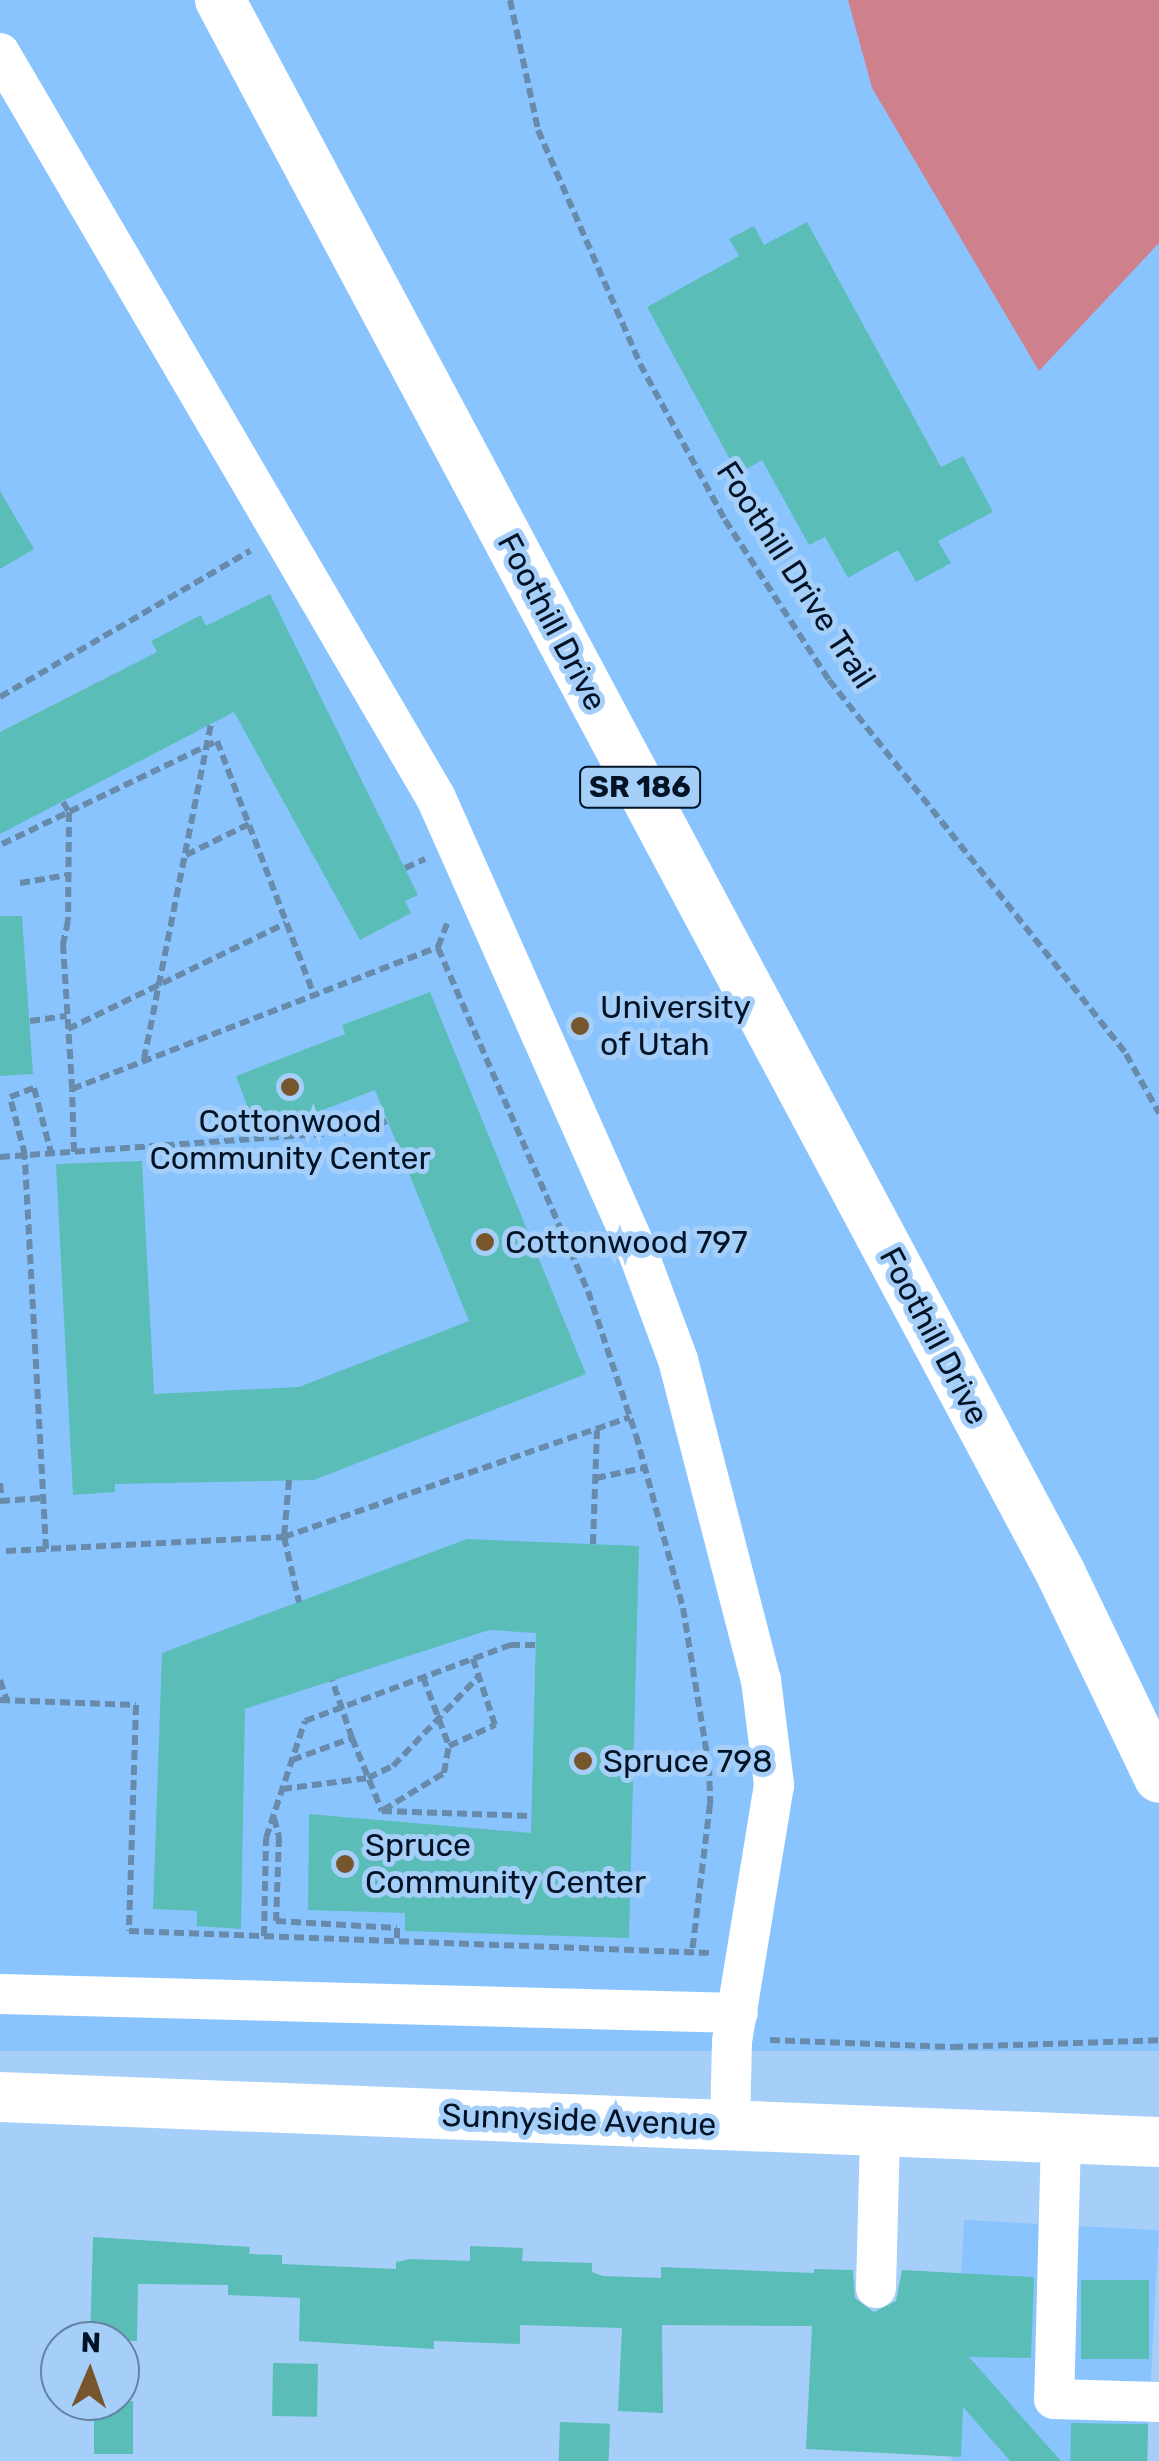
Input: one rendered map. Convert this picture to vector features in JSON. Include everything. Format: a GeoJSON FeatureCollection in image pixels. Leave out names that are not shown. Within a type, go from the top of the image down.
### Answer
{"type":"FeatureCollection","features":[{"type":"Feature","properties":{"kind":"main road","name":"Foothill Drive"},"geometry":{"type":"LineString","coordinates":[[220,0],[1061,1574],[1159,1778]]}},
{"type":"Feature","properties":{"kind":"main road","name":"Sunnyside Avenue"},"geometry":{"type":"LineString","coordinates":[[0,2097],[1159,2142]]}},
{"type":"Feature","properties":{"kind":"lane"},"geometry":{"type":"LineString","coordinates":[[0,53],[436,798],[639,1255],[678,1360],[756,1661],[774,1785],[749,2026],[732,2042],[730,2126]]}},
{"type":"Feature","properties":{"kind":"lane"},"geometry":{"type":"LineString","coordinates":[[0,1994],[749,2026]]}},
{"type":"Feature","properties":{"kind":"lane"},"geometry":{"type":"LineString","coordinates":[[876,2288],[880,2132]]}},
{"type":"Feature","properties":{"kind":"lane"},"geometry":{"type":"LineString","coordinates":[[1061,2138],[1054,2399],[1159,2402]]}},
{"type":"Feature","properties":{"kind":"path","name":"Foothill Drive Trail"},"geometry":{"type":"LineString","coordinates":[[510,0],[538,130],[640,364],[725,520],[829,680],[1115,1038],[1159,1112]]}},
{"type":"Feature","properties":{"kind":"path"},"geometry":{"type":"LineString","coordinates":[[0,697],[258,546]]}},
{"type":"Feature","properties":{"kind":"path"},"geometry":{"type":"LineString","coordinates":[[144,1060],[211,724]]}},
{"type":"Feature","properties":{"kind":"path"},"geometry":{"type":"LineString","coordinates":[[2,844],[217,741],[314,995]]}},
{"type":"Feature","properties":{"kind":"path"},"geometry":{"type":"LineString","coordinates":[[63,802],[69,812],[63,944],[74,1152]]}},
{"type":"Feature","properties":{"kind":"path"},"geometry":{"type":"LineString","coordinates":[[185,856],[249,824]]}},
{"type":"Feature","properties":{"kind":"path"},"geometry":{"type":"LineString","coordinates":[[405,868],[430,856]]}},
{"type":"Feature","properties":{"kind":"path"},"geometry":{"type":"LineString","coordinates":[[20,883],[68,875]]}},
{"type":"Feature","properties":{"kind":"path"},"geometry":{"type":"LineString","coordinates":[[68,1030],[286,923]]}},
{"type":"Feature","properties":{"kind":"path"},"geometry":{"type":"LineString","coordinates":[[72,1088],[438,947],[588,1291],[630,1417],[682,1608],[704,1713],[710,1804],[682,1970]]}},
{"type":"Feature","properties":{"kind":"path"},"geometry":{"type":"LineString","coordinates":[[30,1022],[68,1016]]}},
{"type":"Feature","properties":{"kind":"path"},"geometry":{"type":"LineString","coordinates":[[46,1549],[25,1156],[10,1097],[34,1088],[51,1153]]}},
{"type":"Feature","properties":{"kind":"path"},"geometry":{"type":"LineString","coordinates":[[0,1146],[2,1157],[25,1156],[367,1131],[387,1120]]}},
{"type":"Feature","properties":{"kind":"path"},"geometry":{"type":"LineString","coordinates":[[6,1551],[284,1537],[630,1417]]}},
{"type":"Feature","properties":{"kind":"path"},"geometry":{"type":"LineString","coordinates":[[593,1544],[597,1430]]}},
{"type":"Feature","properties":{"kind":"path"},"geometry":{"type":"LineString","coordinates":[[596,1478],[644,1468]]}},
{"type":"Feature","properties":{"kind":"path"},"geometry":{"type":"LineString","coordinates":[[289,1480],[284,1537],[298,1602]]}},
{"type":"Feature","properties":{"kind":"path"},"geometry":{"type":"LineString","coordinates":[[0,1483],[1,1501],[43,1498]]}},
{"type":"Feature","properties":{"kind":"path"},"geometry":{"type":"LineString","coordinates":[[264,1936],[266,1838],[306,1721],[510,1645],[536,1646]]}},
{"type":"Feature","properties":{"kind":"path"},"geometry":{"type":"LineString","coordinates":[[449,1746],[495,1724],[473,1659]]}},
{"type":"Feature","properties":{"kind":"path"},"geometry":{"type":"LineString","coordinates":[[282,1789],[368,1778],[392,1766],[478,1676]]}},
{"type":"Feature","properties":{"kind":"path"},"geometry":{"type":"LineString","coordinates":[[382,1811],[444,1773],[449,1746],[423,1677]]}},
{"type":"Feature","properties":{"kind":"path"},"geometry":{"type":"LineString","coordinates":[[0,1680],[3,1700],[136,1706],[129,1931],[725,1954]]}},
{"type":"Feature","properties":{"kind":"path"},"geometry":{"type":"LineString","coordinates":[[332,1680],[382,1811]]}},
{"type":"Feature","properties":{"kind":"path"},"geometry":{"type":"LineString","coordinates":[[291,1761],[352,1738]]}},
{"type":"Feature","properties":{"kind":"path"},"geometry":{"type":"LineString","coordinates":[[382,1811],[532,1816]]}},
{"type":"Feature","properties":{"kind":"path"},"geometry":{"type":"LineString","coordinates":[[273,1816],[279,1837],[276,1922],[398,1928],[397,1941]]}},
{"type":"Feature","properties":{"kind":"path"},"geometry":{"type":"LineString","coordinates":[[749,2026],[953,2047],[1159,2040]]}},
{"type":"Feature","properties":{"kind":"shaded area","name":"University of Utah"},"geometry":{"type":"Polygon","coordinates":[[[0,0],[1159,0],[1159,2051],[0,2051],[0,0]]]}},
{"type":"Feature","properties":{"kind":"shaded area"},"geometry":{"type":"Polygon","coordinates":[[[848,0],[1159,0],[1159,243],[1039,371],[872,88],[848,0]]]}},
{"type":"Feature","properties":{"kind":"shaded area"},"geometry":{"type":"Polygon","coordinates":[[[964,2220],[1159,2230],[1147,2461],[951,2461],[964,2220]]]}},
{"type":"Feature","properties":{"kind":"building"},"geometry":{"type":"Polygon","coordinates":[[[807,222],[941,467],[963,456],[993,512],[938,541],[951,563],[916,582],[898,550],[848,578],[825,537],[809,545],[762,460],[738,474],[647,307],[739,256],[729,239],[754,226],[764,245],[807,222]]]}},
{"type":"Feature","properties":{"kind":"building"},"geometry":{"type":"Polygon","coordinates":[[[0,491],[34,549],[0,569],[0,491]]]}},
{"type":"Feature","properties":{"kind":"building"},"geometry":{"type":"Polygon","coordinates":[[[270,594],[418,895],[405,901],[411,913],[360,940],[234,712],[0,834],[0,732],[157,652],[151,641],[201,615],[206,626],[270,594]]]}},
{"type":"Feature","properties":{"kind":"building"},"geometry":{"type":"Polygon","coordinates":[[[0,916],[22,916],[33,1074],[0,1076],[0,916]]]}},
{"type":"Feature","properties":{"kind":"building","name":"Cottonwood 797"},"geometry":{"type":"Polygon","coordinates":[[[430,992],[586,1374],[314,1480],[115,1484],[115,1492],[73,1495],[56,1164],[142,1161],[154,1394],[299,1387],[469,1321],[375,1090],[258,1135],[236,1076],[345,1034],[342,1025],[430,992]]]}},
{"type":"Feature","properties":{"kind":"building","name":"Spruce 798"},"geometry":{"type":"Polygon","coordinates":[[[467,1539],[639,1546],[629,1938],[405,1931],[405,1913],[308,1910],[309,1814],[531,1833],[536,1633],[489,1630],[245,1709],[241,1929],[197,1926],[197,1911],[153,1909],[162,1653],[467,1539]]]}},
{"type":"Feature","properties":{"kind":"building"},"geometry":{"type":"Polygon","coordinates":[[[93,2237],[250,2247],[249,2254],[282,2255],[282,2264],[396,2269],[396,2262],[411,2259],[470,2261],[470,2246],[523,2248],[522,2261],[592,2263],[592,2272],[603,2276],[661,2278],[661,2267],[814,2273],[814,2269],[853,2270],[855,2298],[874,2312],[896,2301],[902,2270],[1034,2277],[1031,2358],[969,2357],[1061,2461],[1010,2461],[963,2407],[961,2457],[806,2449],[812,2326],[662,2325],[663,2413],[618,2411],[622,2328],[520,2325],[520,2344],[434,2341],[434,2349],[299,2341],[300,2298],[228,2295],[228,2285],[138,2284],[137,2321],[91,2321],[93,2237]]]}},
{"type":"Feature","properties":{"kind":"building"},"geometry":{"type":"Polygon","coordinates":[[[1081,2280],[1149,2280],[1149,2359],[1081,2359],[1081,2280]]]}},
{"type":"Feature","properties":{"kind":"building"},"geometry":{"type":"Polygon","coordinates":[[[273,2363],[318,2364],[317,2417],[272,2416],[273,2363]]]}},
{"type":"Feature","properties":{"kind":"building"},"geometry":{"type":"Polygon","coordinates":[[[94,2421],[133,2421],[133,2454],[94,2454],[94,2421]]]}},
{"type":"Feature","properties":{"kind":"building"},"geometry":{"type":"Polygon","coordinates":[[[560,2422],[610,2424],[609,2461],[559,2461],[560,2422]]]}},
{"type":"Feature","properties":{"kind":"building"},"geometry":{"type":"Polygon","coordinates":[[[1071,2423],[1148,2424],[1147,2461],[1070,2461],[1071,2423]]]}},
{"type":"Feature","properties":{"kind":"place","name":"University of Utah"},"geometry":{"type":"Point","coordinates":[580,1026]}},
{"type":"Feature","properties":{"kind":"place","name":"Cottonwood Community Center"},"geometry":{"type":"Point","coordinates":[290,1087]}},
{"type":"Feature","properties":{"kind":"place","name":"Cottonwood 797"},"geometry":{"type":"Point","coordinates":[485,1242]}},
{"type":"Feature","properties":{"kind":"place","name":"Spruce 798"},"geometry":{"type":"Point","coordinates":[583,1761]}},
{"type":"Feature","properties":{"kind":"place","name":"Spruce Community Center"},"geometry":{"type":"Point","coordinates":[345,1864]}}]}
